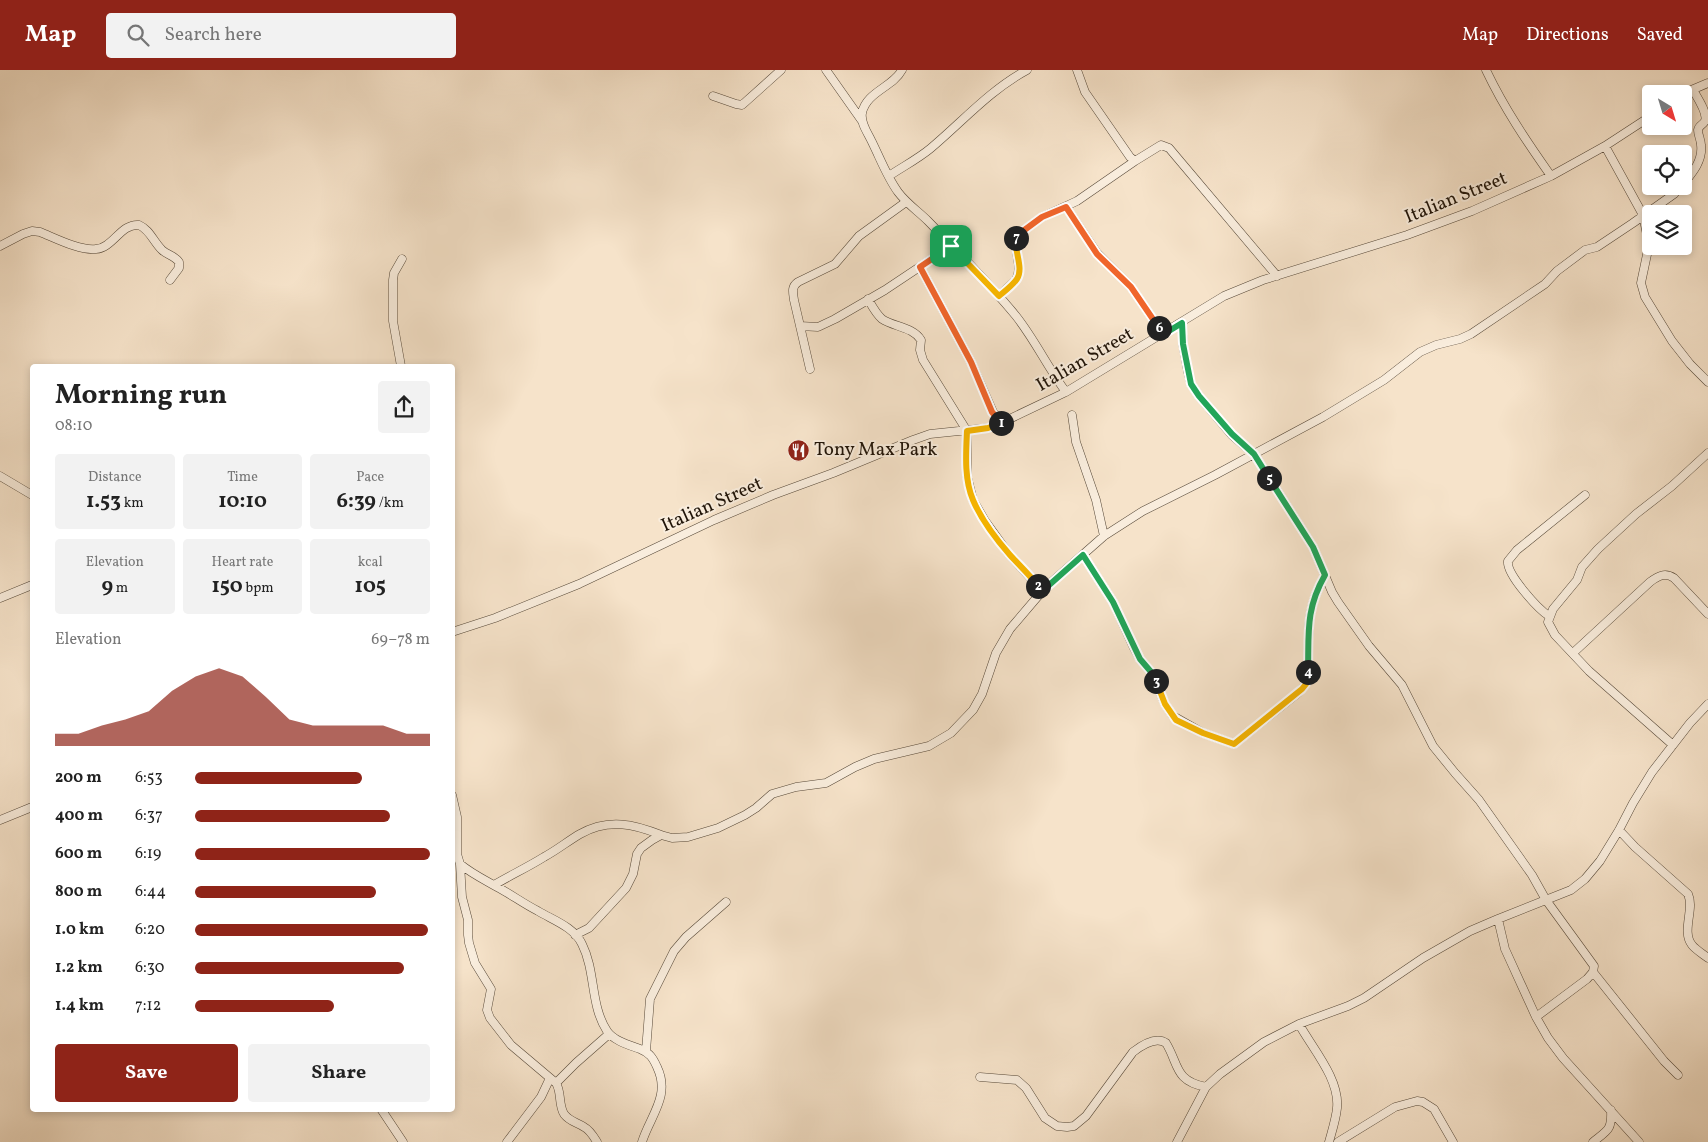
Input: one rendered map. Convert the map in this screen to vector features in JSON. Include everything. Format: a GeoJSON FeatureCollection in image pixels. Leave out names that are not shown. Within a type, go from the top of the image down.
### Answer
{"type":"FeatureCollection","features":[{"type":"Feature","properties":{"kind":"street"},"geometry":{"type":"LineString","coordinates":[[713,96],[742,105],[781,70]]}},
{"type":"Feature","properties":{"kind":"street"},"geometry":{"type":"LineString","coordinates":[[826,70],[862,121],[896,190],[1018,318],[1066,392]]}},
{"type":"Feature","properties":{"kind":"street"},"geometry":{"type":"LineString","coordinates":[[862,121],[862,115],[868,101],[876,93],[895,81],[902,70]]}},
{"type":"Feature","properties":{"kind":"street"},"geometry":{"type":"LineString","coordinates":[[888,176],[928,150],[996,90],[1010,79],[1027,70]]}},
{"type":"Feature","properties":{"kind":"street"},"geometry":{"type":"LineString","coordinates":[[1077,70],[1081,84],[1090,100],[1130,157],[1135,161]]}},
{"type":"Feature","properties":{"kind":"street"},"geometry":{"type":"LineString","coordinates":[[1486,70],[1494,88],[1524,137],[1551,176]]}},
{"type":"Feature","properties":{"kind":"street"},"geometry":{"type":"LineString","coordinates":[[1692,173],[1697,167],[1702,146],[1698,130],[1707,117],[1693,90],[1708,83]]}},
{"type":"Feature","properties":{"kind":"street","name":"Italian Street"},"geometry":{"type":"LineString","coordinates":[[455,631],[578,584],[773,495],[913,440],[930,434],[988,428],[1001,423],[1066,392],[1224,296],[1277,276],[1407,235],[1472,211],[1551,176],[1642,122]]}},
{"type":"Feature","properties":{"kind":"street"},"geometry":{"type":"LineString","coordinates":[[999,296],[1016,280],[1018,275],[1016,237],[1042,217],[1066,207],[1161,145],[1169,148],[1277,276]]}},
{"type":"Feature","properties":{"kind":"street"},"geometry":{"type":"LineString","coordinates":[[1604,146],[1642,213]]}},
{"type":"Feature","properties":{"kind":"street"},"geometry":{"type":"LineString","coordinates":[[1658,205],[1673,195]]}},
{"type":"Feature","properties":{"kind":"street"},"geometry":{"type":"LineString","coordinates":[[810,368],[793,292],[794,286],[798,282],[835,264],[859,236],[906,202]]}},
{"type":"Feature","properties":{"kind":"street"},"geometry":{"type":"LineString","coordinates":[[1066,207],[1097,254],[1131,287],[1164,334]]}},
{"type":"Feature","properties":{"kind":"street"},"geometry":{"type":"LineString","coordinates":[[494,885],[582,833],[609,824],[628,824],[672,838],[688,837],[718,828],[745,815],[772,794],[796,787],[826,783],[874,759],[929,746],[951,733],[973,710],[989,678],[996,653],[1010,629],[1039,594],[1104,536],[1143,511],[1323,417],[1384,380],[1420,352],[1436,345],[1460,339],[1488,323],[1545,284],[1557,271],[1586,250],[1597,247],[1642,216]]}},
{"type":"Feature","properties":{"kind":"street"},"geometry":{"type":"LineString","coordinates":[[0,246],[32,231],[95,250],[108,245],[129,226],[139,225],[148,231],[162,250],[174,256],[179,262],[179,268],[170,280]]}},
{"type":"Feature","properties":{"kind":"street"},"geometry":{"type":"LineString","coordinates":[[800,326],[818,327],[835,319],[951,246]]}},
{"type":"Feature","properties":{"kind":"street"},"geometry":{"type":"LineString","coordinates":[[1647,255],[1641,283],[1645,297],[1672,342],[1708,382]]}},
{"type":"Feature","properties":{"kind":"street"},"geometry":{"type":"LineString","coordinates":[[401,364],[393,321],[393,280],[394,273],[402,259]]}},
{"type":"Feature","properties":{"kind":"street"},"geometry":{"type":"LineString","coordinates":[[920,267],[971,362],[992,412],[1001,423]]}},
{"type":"Feature","properties":{"kind":"street"},"geometry":{"type":"LineString","coordinates":[[868,300],[881,318],[918,336],[921,340],[920,350],[923,360],[967,431],[967,476],[973,500],[985,521],[1008,553],[1038,586],[1039,594]]}},
{"type":"Feature","properties":{"kind":"street"},"geometry":{"type":"LineString","coordinates":[[1182,323],[1183,344],[1191,384],[1232,434],[1254,454],[1313,547],[1332,592],[1357,630],[1402,685],[1433,746],[1479,800],[1532,875],[1546,900],[1594,966],[1593,972],[1587,979],[1536,1017]]}},
{"type":"Feature","properties":{"kind":"street"},"geometry":{"type":"LineString","coordinates":[[1072,415],[1076,442],[1096,500],[1104,536]]}},
{"type":"Feature","properties":{"kind":"street"},"geometry":{"type":"LineString","coordinates":[[1673,745],[1589,671],[1549,627],[1548,622],[1549,616],[1558,602],[1577,580],[1582,567],[1598,549],[1708,453]]}},
{"type":"Feature","properties":{"kind":"street"},"geometry":{"type":"LineString","coordinates":[[0,476],[30,494]]}},
{"type":"Feature","properties":{"kind":"street"},"geometry":{"type":"LineString","coordinates":[[1549,616],[1540,609],[1509,570],[1508,560],[1517,550],[1585,495]]}},
{"type":"Feature","properties":{"kind":"street"},"geometry":{"type":"LineString","coordinates":[[1083,555],[1113,602],[1133,646],[1140,659],[1152,673],[1163,695],[1165,704],[1173,716],[1203,733],[1234,744],[1298,693],[1306,684],[1308,678],[1307,636],[1310,616],[1318,589],[1325,575]]}},
{"type":"Feature","properties":{"kind":"street"},"geometry":{"type":"LineString","coordinates":[[1572,653],[1650,582],[1662,575],[1670,575],[1674,578],[1708,614]]}},
{"type":"Feature","properties":{"kind":"street"},"geometry":{"type":"LineString","coordinates":[[0,598],[30,587]]}},
{"type":"Feature","properties":{"kind":"street"},"geometry":{"type":"LineString","coordinates":[[1177,1142],[1206,1087],[1220,1074],[1264,1042],[1299,1024],[1364,998],[1423,958],[1470,931],[1572,890],[1585,879],[1600,861],[1620,830],[1642,787],[1673,745],[1708,704]]}},
{"type":"Feature","properties":{"kind":"street"},"geometry":{"type":"LineString","coordinates":[[0,820],[30,808]]}},
{"type":"Feature","properties":{"kind":"street"},"geometry":{"type":"LineString","coordinates":[[455,808],[462,897],[468,920],[468,934],[475,963],[491,989],[487,1010],[489,1015],[511,1045],[553,1080],[559,1088],[563,1112],[569,1120],[583,1126],[598,1142]]}},
{"type":"Feature","properties":{"kind":"street"},"geometry":{"type":"LineString","coordinates":[[1620,830],[1635,847],[1688,894],[1690,902],[1689,940],[1694,947],[1708,958]]}},
{"type":"Feature","properties":{"kind":"street"},"geometry":{"type":"LineString","coordinates":[[575,934],[588,928],[620,895],[634,874],[637,854],[640,848],[661,835]]}},
{"type":"Feature","properties":{"kind":"street"},"geometry":{"type":"LineString","coordinates":[[460,864],[476,876],[571,930],[582,944],[588,959],[596,1006],[609,1034],[616,1039],[646,1051],[653,1058],[660,1073],[663,1085],[661,1096],[642,1142]]}},
{"type":"Feature","properties":{"kind":"street"},"geometry":{"type":"LineString","coordinates":[[646,1051],[650,998],[674,951],[686,937],[726,902]]}},
{"type":"Feature","properties":{"kind":"street"},"geometry":{"type":"LineString","coordinates":[[1498,919],[1505,949],[1536,1017],[1548,1038],[1563,1058],[1640,1142]]}},
{"type":"Feature","properties":{"kind":"street"},"geometry":{"type":"LineString","coordinates":[[1593,972],[1678,1075]]}},
{"type":"Feature","properties":{"kind":"street"},"geometry":{"type":"LineString","coordinates":[[1299,1024],[1331,1077],[1336,1093],[1337,1106],[1329,1142]]}},
{"type":"Feature","properties":{"kind":"street"},"geometry":{"type":"LineString","coordinates":[[507,1142],[553,1080],[609,1034]]}},
{"type":"Feature","properties":{"kind":"street"},"geometry":{"type":"LineString","coordinates":[[980,1077],[1017,1080],[1026,1088],[1045,1118],[1057,1126],[1067,1127],[1074,1126],[1086,1116],[1133,1052],[1141,1046],[1158,1040],[1166,1043],[1180,1072],[1193,1084],[1206,1087]]}},
{"type":"Feature","properties":{"kind":"street"},"geometry":{"type":"LineString","coordinates":[[1338,1142],[1395,1107],[1418,1101],[1424,1102],[1434,1109],[1453,1142]]}},
{"type":"Feature","properties":{"kind":"street"},"geometry":{"type":"LineString","coordinates":[[1593,1142],[1608,1130],[1612,1124],[1611,1110]]}},
{"type":"Feature","properties":{"kind":"street"},"geometry":{"type":"LineString","coordinates":[[383,1112],[403,1142]]}},
{"type":"Feature","properties":{"kind":"place","name":"Tony Max Park"},"geometry":{"type":"Point","coordinates":[798,450]}},
{"type":"Feature","properties":{"kind":"route"},"geometry":{"type":"LineString","coordinates":[[1066,207],[1097,254],[1131,287],[1164,334],[1182,323],[1183,344],[1191,384],[1232,434],[1254,454],[1313,547],[1325,575],[1318,589],[1310,616],[1307,636],[1308,678],[1306,684],[1298,693],[1237,743],[1232,744],[1216,738],[1176,720],[1165,704],[1163,695],[1152,673],[1140,659],[1133,646],[1113,602],[1083,555],[1067,567],[1039,594],[1036,583],[1008,553],[985,521],[973,500],[969,488],[967,476],[967,431],[988,428],[1001,423],[992,412],[971,362],[920,267],[951,246],[999,296],[1010,287],[1018,275],[1016,237],[1042,217],[1066,207]]}}]}
